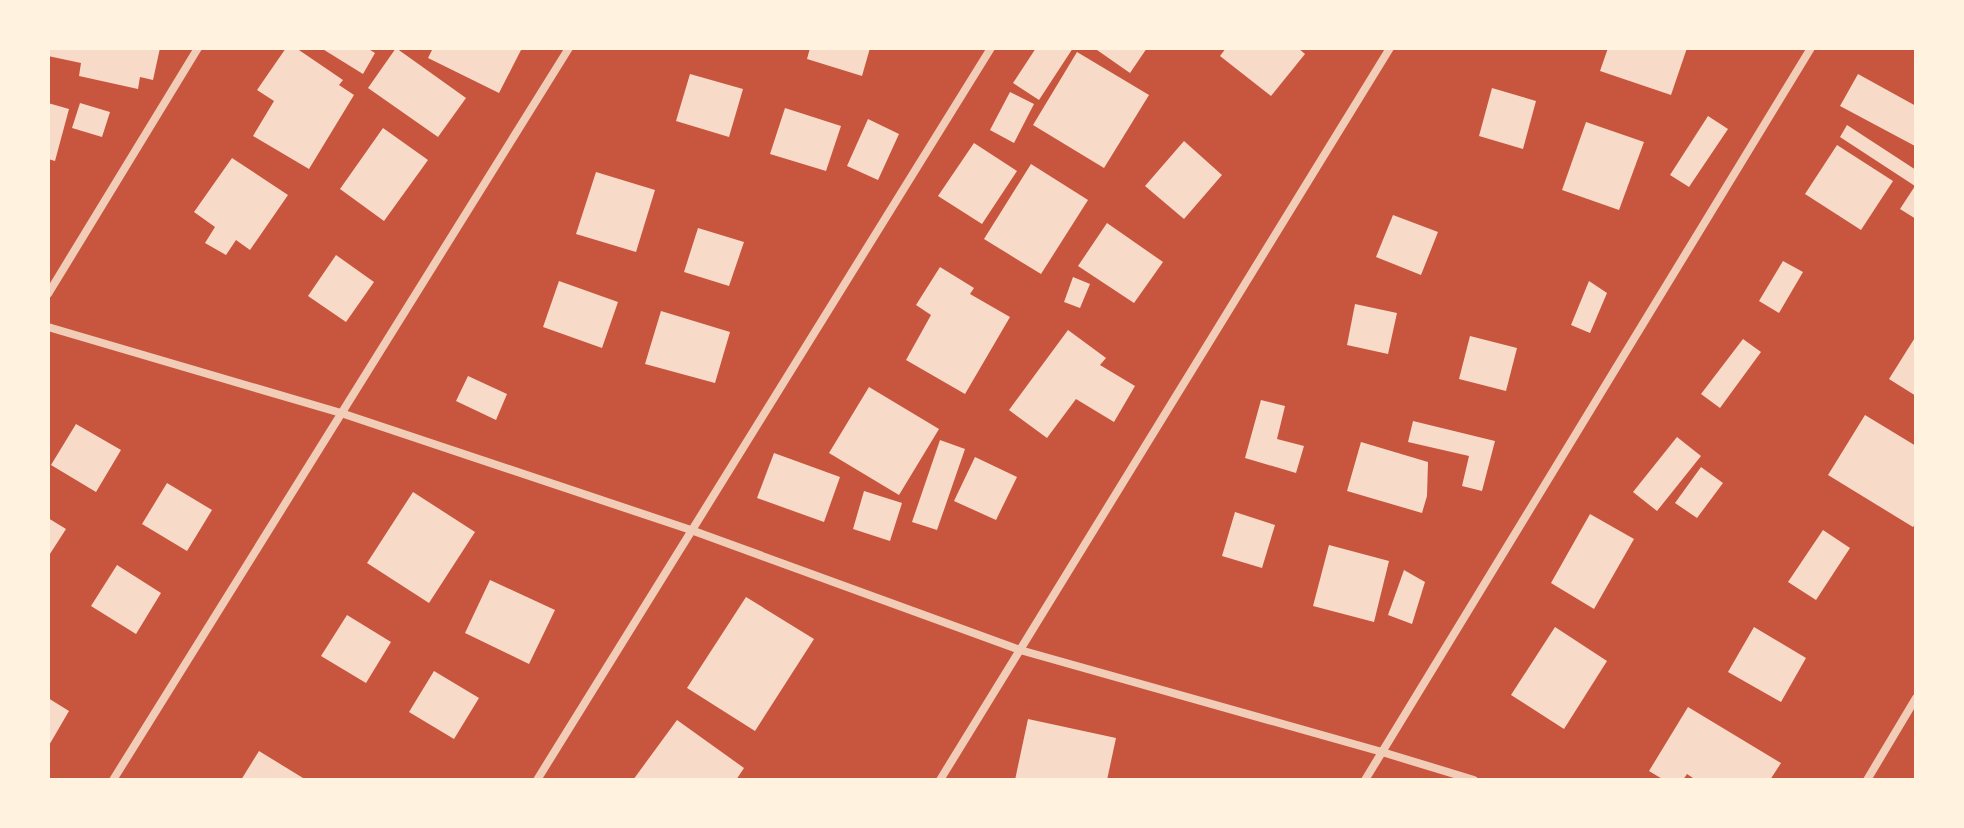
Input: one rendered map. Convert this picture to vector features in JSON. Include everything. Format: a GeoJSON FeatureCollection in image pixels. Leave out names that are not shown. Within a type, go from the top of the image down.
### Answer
{"type":"FeatureCollection","features":[{"type":"Feature","properties":{"kind":"street"},"geometry":{"type":"LineString","coordinates":[[48,294],[198,48]]}},
{"type":"Feature","properties":{"kind":"street"},"geometry":{"type":"LineString","coordinates":[[113,780],[569,48]]}},
{"type":"Feature","properties":{"kind":"street"},"geometry":{"type":"LineString","coordinates":[[537,780],[991,48]]}},
{"type":"Feature","properties":{"kind":"street"},"geometry":{"type":"LineString","coordinates":[[940,780],[1390,48]]}},
{"type":"Feature","properties":{"kind":"street"},"geometry":{"type":"LineString","coordinates":[[1365,780],[1811,48]]}},
{"type":"Feature","properties":{"kind":"street"},"geometry":{"type":"LineString","coordinates":[[48,327],[341,413],[691,530],[1020,650],[1474,780]]}},
{"type":"Feature","properties":{"kind":"street"},"geometry":{"type":"LineString","coordinates":[[1867,780],[1916,698]]}},
{"type":"Feature","properties":{"kind":"building"},"geometry":{"type":"Polygon","coordinates":[[[48,48],[160,48],[153,80],[140,77],[138,89],[79,76],[81,63],[48,56],[48,48]]]}},
{"type":"Feature","properties":{"kind":"building"},"geometry":{"type":"Polygon","coordinates":[[[286,48],[296,48],[343,80],[339,85],[354,95],[309,169],[253,136],[274,101],[257,90],[286,48]]]}},
{"type":"Feature","properties":{"kind":"building"},"geometry":{"type":"Polygon","coordinates":[[[321,48],[367,48],[375,53],[363,74],[321,48]]]}},
{"type":"Feature","properties":{"kind":"building"},"geometry":{"type":"Polygon","coordinates":[[[396,48],[466,98],[438,137],[368,88],[396,48]]]}},
{"type":"Feature","properties":{"kind":"building"},"geometry":{"type":"Polygon","coordinates":[[[433,48],[521,50],[499,93],[428,58],[433,48]]]}},
{"type":"Feature","properties":{"kind":"building"},"geometry":{"type":"Polygon","coordinates":[[[810,48],[870,48],[862,76],[807,59],[810,48]]]}},
{"type":"Feature","properties":{"kind":"building"},"geometry":{"type":"Polygon","coordinates":[[[1036,48],[1073,48],[1039,100],[1013,83],[1036,48]]]}},
{"type":"Feature","properties":{"kind":"building"},"geometry":{"type":"Polygon","coordinates":[[[1098,48],[1147,48],[1130,73],[1098,48]]]}},
{"type":"Feature","properties":{"kind":"building"},"geometry":{"type":"Polygon","coordinates":[[[1226,48],[1298,48],[1305,54],[1271,96],[1220,56],[1226,48]]]}},
{"type":"Feature","properties":{"kind":"building"},"geometry":{"type":"Polygon","coordinates":[[[1608,48],[1687,48],[1671,95],[1600,71],[1608,48]]]}},
{"type":"Feature","properties":{"kind":"building"},"geometry":{"type":"Polygon","coordinates":[[[1077,52],[1149,95],[1104,168],[1033,125],[1077,52]]]}},
{"type":"Feature","properties":{"kind":"building"},"geometry":{"type":"Polygon","coordinates":[[[690,74],[743,89],[729,137],[676,121],[690,74]]]}},
{"type":"Feature","properties":{"kind":"building"},"geometry":{"type":"Polygon","coordinates":[[[1858,74],[1916,106],[1915,146],[1840,106],[1858,74]]]}},
{"type":"Feature","properties":{"kind":"building"},"geometry":{"type":"Polygon","coordinates":[[[1492,88],[1536,101],[1523,149],[1479,136],[1492,88]]]}},
{"type":"Feature","properties":{"kind":"building"},"geometry":{"type":"Polygon","coordinates":[[[1010,92],[1034,104],[1014,143],[990,130],[1010,92]]]}},
{"type":"Feature","properties":{"kind":"building"},"geometry":{"type":"Polygon","coordinates":[[[48,103],[69,109],[55,161],[48,159],[48,103]]]}},
{"type":"Feature","properties":{"kind":"building"},"geometry":{"type":"Polygon","coordinates":[[[80,103],[110,112],[102,137],[72,128],[80,103]]]}},
{"type":"Feature","properties":{"kind":"building"},"geometry":{"type":"Polygon","coordinates":[[[785,108],[841,126],[826,171],[770,154],[785,108]]]}},
{"type":"Feature","properties":{"kind":"building"},"geometry":{"type":"Polygon","coordinates":[[[1708,116],[1728,129],[1689,187],[1670,175],[1708,116]]]}},
{"type":"Feature","properties":{"kind":"building"},"geometry":{"type":"Polygon","coordinates":[[[868,119],[899,134],[878,180],[847,166],[868,119]]]}},
{"type":"Feature","properties":{"kind":"building"},"geometry":{"type":"Polygon","coordinates":[[[1586,122],[1644,142],[1619,210],[1562,190],[1586,122]]]}},
{"type":"Feature","properties":{"kind":"building"},"geometry":{"type":"Polygon","coordinates":[[[1847,125],[1916,170],[1916,219],[1900,209],[1915,186],[1840,137],[1847,125]]]}},
{"type":"Feature","properties":{"kind":"building"},"geometry":{"type":"Polygon","coordinates":[[[383,128],[428,160],[384,221],[340,189],[383,128]]]}},
{"type":"Feature","properties":{"kind":"building"},"geometry":{"type":"Polygon","coordinates":[[[1184,141],[1222,175],[1184,219],[1145,186],[1184,141]]]}},
{"type":"Feature","properties":{"kind":"building"},"geometry":{"type":"Polygon","coordinates":[[[974,143],[1017,171],[982,224],[938,196],[974,143]]]}},
{"type":"Feature","properties":{"kind":"building"},"geometry":{"type":"Polygon","coordinates":[[[1837,145],[1893,181],[1861,230],[1805,194],[1837,145]]]}},
{"type":"Feature","properties":{"kind":"building"},"geometry":{"type":"Polygon","coordinates":[[[232,158],[288,195],[250,250],[236,240],[226,255],[205,243],[215,227],[194,212],[232,158]]]}},
{"type":"Feature","properties":{"kind":"building"},"geometry":{"type":"Polygon","coordinates":[[[1031,164],[1088,200],[1041,274],[984,239],[1031,164]]]}},
{"type":"Feature","properties":{"kind":"building"},"geometry":{"type":"Polygon","coordinates":[[[596,172],[655,190],[636,252],[576,234],[596,172]]]}},
{"type":"Feature","properties":{"kind":"building"},"geometry":{"type":"Polygon","coordinates":[[[1393,215],[1438,232],[1421,275],[1376,257],[1393,215]]]}},
{"type":"Feature","properties":{"kind":"building"},"geometry":{"type":"Polygon","coordinates":[[[1107,223],[1163,262],[1134,303],[1078,266],[1107,223]]]}},
{"type":"Feature","properties":{"kind":"building"},"geometry":{"type":"Polygon","coordinates":[[[698,228],[744,242],[729,286],[684,272],[698,228]]]}},
{"type":"Feature","properties":{"kind":"building"},"geometry":{"type":"Polygon","coordinates":[[[336,255],[374,282],[346,322],[308,296],[336,255]]]}},
{"type":"Feature","properties":{"kind":"building"},"geometry":{"type":"Polygon","coordinates":[[[1783,261],[1803,272],[1779,313],[1759,301],[1783,261]]]}},
{"type":"Feature","properties":{"kind":"building"},"geometry":{"type":"Polygon","coordinates":[[[940,267],[974,288],[970,294],[1010,317],[965,394],[906,360],[931,315],[916,305],[940,267]]]}},
{"type":"Feature","properties":{"kind":"building"},"geometry":{"type":"Polygon","coordinates":[[[1073,277],[1090,284],[1080,308],[1064,302],[1073,277]]]}},
{"type":"Feature","properties":{"kind":"building"},"geometry":{"type":"Polygon","coordinates":[[[559,281],[618,302],[602,348],[543,327],[559,281]]]}},
{"type":"Feature","properties":{"kind":"building"},"geometry":{"type":"Polygon","coordinates":[[[1589,281],[1607,293],[1590,333],[1571,325],[1589,281]]]}},
{"type":"Feature","properties":{"kind":"building"},"geometry":{"type":"Polygon","coordinates":[[[1355,304],[1397,313],[1388,354],[1347,345],[1355,304]]]}},
{"type":"Feature","properties":{"kind":"building"},"geometry":{"type":"Polygon","coordinates":[[[661,311],[730,332],[715,383],[645,364],[661,311]]]}},
{"type":"Feature","properties":{"kind":"building"},"geometry":{"type":"Polygon","coordinates":[[[1068,330],[1106,358],[1100,365],[1135,386],[1114,422],[1076,399],[1047,438],[1009,410],[1068,330]]]}},
{"type":"Feature","properties":{"kind":"building"},"geometry":{"type":"Polygon","coordinates":[[[1470,336],[1517,348],[1506,391],[1459,379],[1470,336]]]}},
{"type":"Feature","properties":{"kind":"building"},"geometry":{"type":"Polygon","coordinates":[[[1916,336],[1916,396],[1889,379],[1916,336]]]}},
{"type":"Feature","properties":{"kind":"building"},"geometry":{"type":"Polygon","coordinates":[[[1743,339],[1761,352],[1720,408],[1701,394],[1743,339]]]}},
{"type":"Feature","properties":{"kind":"building"},"geometry":{"type":"Polygon","coordinates":[[[468,376],[507,394],[496,420],[456,401],[468,376]]]}},
{"type":"Feature","properties":{"kind":"building"},"geometry":{"type":"Polygon","coordinates":[[[869,387],[939,429],[899,495],[829,453],[869,387]]]}},
{"type":"Feature","properties":{"kind":"building"},"geometry":{"type":"Polygon","coordinates":[[[1261,400],[1285,406],[1277,439],[1304,446],[1296,473],[1245,458],[1261,400]]]}},
{"type":"Feature","properties":{"kind":"building"},"geometry":{"type":"Polygon","coordinates":[[[1865,415],[1916,446],[1916,523],[1913,527],[1828,475],[1865,415]]]}},
{"type":"Feature","properties":{"kind":"building"},"geometry":{"type":"Polygon","coordinates":[[[1413,421],[1495,441],[1482,491],[1462,486],[1469,456],[1408,442],[1413,421]]]}},
{"type":"Feature","properties":{"kind":"building"},"geometry":{"type":"Polygon","coordinates":[[[76,424],[121,450],[96,492],[51,465],[76,424]]]}},
{"type":"Feature","properties":{"kind":"building"},"geometry":{"type":"Polygon","coordinates":[[[1677,437],[1701,456],[1657,511],[1633,492],[1677,437]]]}},
{"type":"Feature","properties":{"kind":"building"},"geometry":{"type":"Polygon","coordinates":[[[940,440],[965,449],[937,530],[912,522],[940,440]]]}},
{"type":"Feature","properties":{"kind":"building"},"geometry":{"type":"Polygon","coordinates":[[[1361,442],[1428,462],[1427,496],[1422,513],[1347,491],[1361,442]]]}},
{"type":"Feature","properties":{"kind":"building"},"geometry":{"type":"Polygon","coordinates":[[[774,453],[840,477],[824,522],[757,498],[774,453]]]}},
{"type":"Feature","properties":{"kind":"building"},"geometry":{"type":"Polygon","coordinates":[[[975,457],[1017,477],[996,520],[954,501],[975,457]]]}},
{"type":"Feature","properties":{"kind":"building"},"geometry":{"type":"Polygon","coordinates":[[[1701,467],[1723,483],[1697,518],[1675,503],[1701,467]]]}},
{"type":"Feature","properties":{"kind":"building"},"geometry":{"type":"Polygon","coordinates":[[[167,483],[212,510],[187,551],[142,524],[167,483]]]}},
{"type":"Feature","properties":{"kind":"building"},"geometry":{"type":"Polygon","coordinates":[[[864,491],[902,503],[890,541],[853,529],[864,491]]]}},
{"type":"Feature","properties":{"kind":"building"},"geometry":{"type":"Polygon","coordinates":[[[413,492],[475,532],[429,603],[367,563],[413,492]]]}},
{"type":"Feature","properties":{"kind":"building"},"geometry":{"type":"Polygon","coordinates":[[[1235,512],[1275,525],[1262,568],[1222,556],[1235,512]]]}},
{"type":"Feature","properties":{"kind":"building"},"geometry":{"type":"Polygon","coordinates":[[[1590,514],[1634,539],[1594,609],[1551,583],[1590,514]]]}},
{"type":"Feature","properties":{"kind":"building"},"geometry":{"type":"Polygon","coordinates":[[[48,518],[66,529],[48,557],[48,518]]]}},
{"type":"Feature","properties":{"kind":"building"},"geometry":{"type":"Polygon","coordinates":[[[1823,530],[1850,548],[1816,600],[1788,582],[1823,530]]]}},
{"type":"Feature","properties":{"kind":"building"},"geometry":{"type":"Polygon","coordinates":[[[1329,545],[1389,561],[1374,622],[1313,606],[1329,545]]]}},
{"type":"Feature","properties":{"kind":"building"},"geometry":{"type":"Polygon","coordinates":[[[117,565],[161,593],[136,634],[91,606],[117,565]]]}},
{"type":"Feature","properties":{"kind":"building"},"geometry":{"type":"Polygon","coordinates":[[[1404,570],[1425,582],[1412,624],[1388,615],[1404,570]]]}},
{"type":"Feature","properties":{"kind":"building"},"geometry":{"type":"Polygon","coordinates":[[[490,580],[555,610],[529,664],[465,633],[490,580]]]}},
{"type":"Feature","properties":{"kind":"building"},"geometry":{"type":"Polygon","coordinates":[[[746,597],[814,639],[755,731],[687,688],[746,597]]]}},
{"type":"Feature","properties":{"kind":"building"},"geometry":{"type":"Polygon","coordinates":[[[347,615],[391,642],[366,683],[321,656],[347,615]]]}},
{"type":"Feature","properties":{"kind":"building"},"geometry":{"type":"Polygon","coordinates":[[[1555,627],[1607,661],[1564,729],[1511,695],[1555,627]]]}},
{"type":"Feature","properties":{"kind":"building"},"geometry":{"type":"Polygon","coordinates":[[[1754,627],[1806,658],[1781,702],[1728,672],[1754,627]]]}},
{"type":"Feature","properties":{"kind":"building"},"geometry":{"type":"Polygon","coordinates":[[[434,671],[479,698],[454,739],[409,712],[434,671]]]}},
{"type":"Feature","properties":{"kind":"building"},"geometry":{"type":"Polygon","coordinates":[[[48,698],[69,711],[48,747],[48,698]]]}},
{"type":"Feature","properties":{"kind":"building"},"geometry":{"type":"Polygon","coordinates":[[[1688,707],[1781,763],[1770,780],[1696,780],[1687,774],[1683,780],[1664,780],[1649,771],[1688,707]]]}},
{"type":"Feature","properties":{"kind":"building"},"geometry":{"type":"Polygon","coordinates":[[[1028,719],[1116,738],[1107,780],[1015,780],[1028,719]]]}},
{"type":"Feature","properties":{"kind":"building"},"geometry":{"type":"Polygon","coordinates":[[[677,720],[744,768],[736,780],[633,780],[677,720]]]}},
{"type":"Feature","properties":{"kind":"building"},"geometry":{"type":"Polygon","coordinates":[[[259,751],[303,778],[302,780],[241,780],[259,751]]]}}]}
